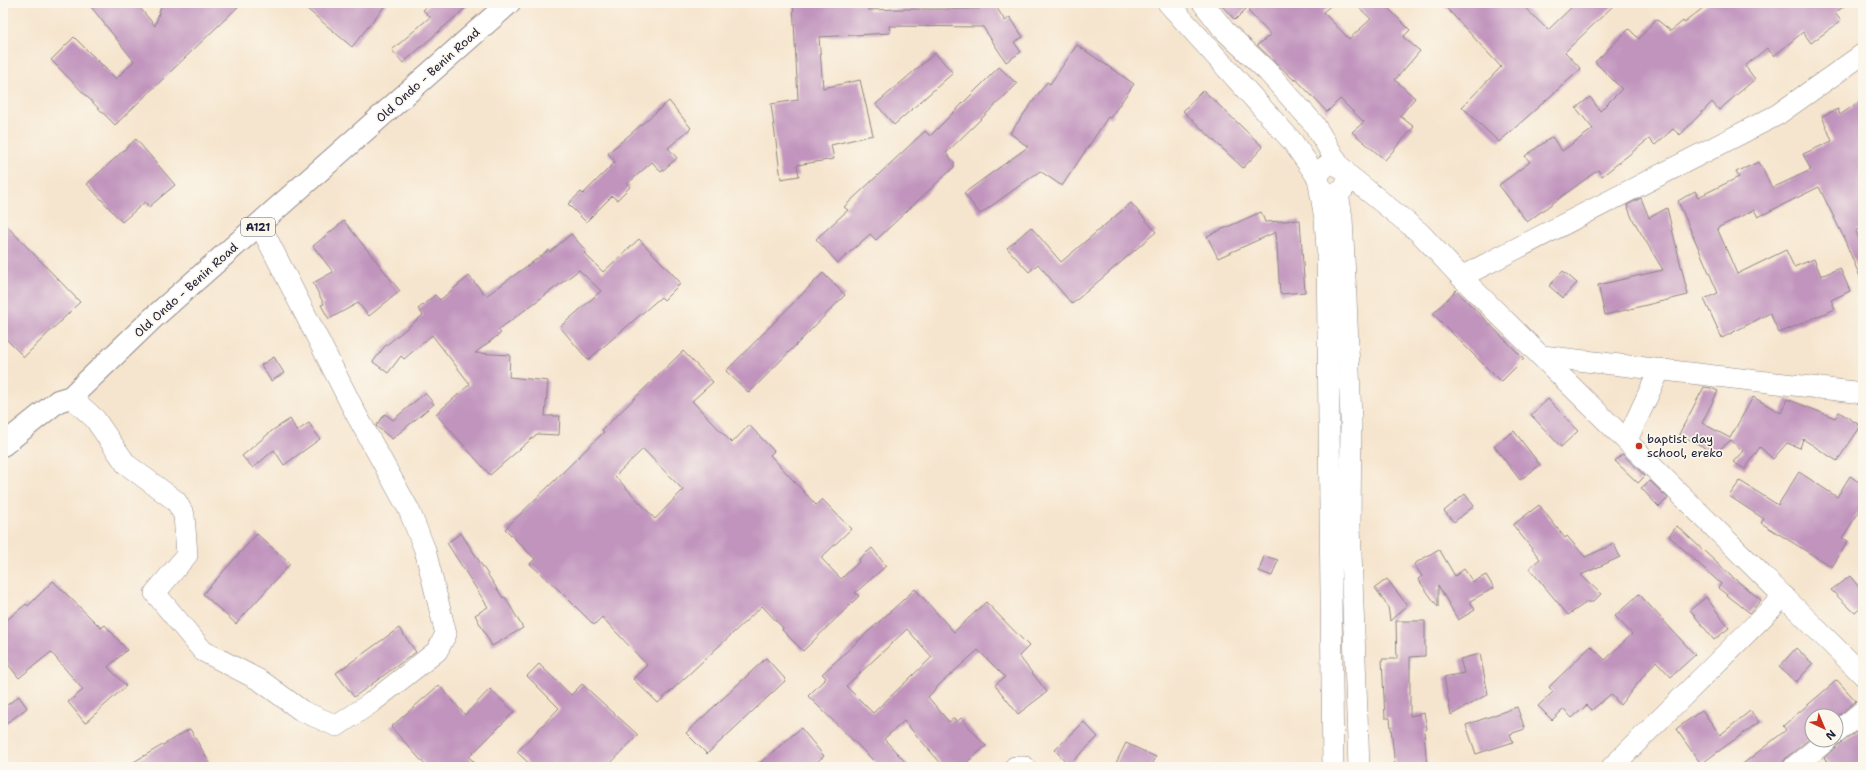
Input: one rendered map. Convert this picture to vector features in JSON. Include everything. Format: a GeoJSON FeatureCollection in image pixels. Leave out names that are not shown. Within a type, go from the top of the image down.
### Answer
{"type":"FeatureCollection","features":[{"type":"Feature","properties":{"kind":"main road","name":"Old Ondo - Benin Road"},"geometry":{"type":"LineString","coordinates":[[3,445],[58,401],[71,397],[153,318],[509,3]]}},
{"type":"Feature","properties":{"kind":"street"},"geometry":{"type":"LineString","coordinates":[[1168,3],[1292,141],[1326,187],[1332,767]]}},
{"type":"Feature","properties":{"kind":"street"},"geometry":{"type":"LineString","coordinates":[[1203,3],[1224,30],[1268,72],[1314,124],[1344,171],[1347,184],[1345,188],[1326,187]]}},
{"type":"Feature","properties":{"kind":"street"},"geometry":{"type":"LineString","coordinates":[[1461,277],[1611,202],[1777,115],[1863,54]]}},
{"type":"Feature","properties":{"kind":"street"},"geometry":{"type":"LineString","coordinates":[[1359,767],[1350,526],[1351,419],[1342,218],[1319,174],[1326,166],[1331,165],[1344,171],[1420,233],[1461,277],[1627,440],[1863,676]]}},
{"type":"Feature","properties":{"kind":"street"},"geometry":{"type":"LineString","coordinates":[[71,397],[95,419],[126,464],[176,501],[184,515],[187,555],[155,592],[203,651],[261,681],[302,711],[337,726],[437,651],[446,634],[425,550],[409,510],[356,414],[260,224]]}},
{"type":"Feature","properties":{"kind":"street"},"geometry":{"type":"LineString","coordinates":[[1542,356],[1863,393]]}},
{"type":"Feature","properties":{"kind":"street"},"geometry":{"type":"LineString","coordinates":[[1627,440],[1660,369]]}},
{"type":"Feature","properties":{"kind":"street"},"geometry":{"type":"LineString","coordinates":[[1612,767],[1784,596]]}},
{"type":"Feature","properties":{"kind":"street"},"geometry":{"type":"LineString","coordinates":[[1844,726],[1863,711]]}},
{"type":"Feature","properties":{"kind":"street"},"geometry":{"type":"LineString","coordinates":[[1794,767],[1817,748]]}},
{"type":"Feature","properties":{"kind":"street"},"geometry":{"type":"LineString","coordinates":[[1015,767],[1025,767]]}},
{"type":"Feature","properties":{"kind":"building"},"geometry":{"type":"Polygon","coordinates":[[[88,3],[136,3],[155,26],[162,3],[242,3],[115,125],[51,60],[74,37],[116,79],[134,61],[88,3]]]}},
{"type":"Feature","properties":{"kind":"building"},"geometry":{"type":"Polygon","coordinates":[[[300,3],[387,3],[352,47],[300,3]]]}},
{"type":"Feature","properties":{"kind":"building"},"geometry":{"type":"Polygon","coordinates":[[[431,3],[471,3],[403,63],[392,50],[430,17],[423,10],[431,3]]]}},
{"type":"Feature","properties":{"kind":"building"},"geometry":{"type":"Polygon","coordinates":[[[793,3],[868,3],[868,10],[979,9],[989,3],[994,3],[1005,21],[1010,17],[1023,37],[1014,42],[1021,52],[1006,62],[983,27],[889,26],[890,33],[819,37],[823,88],[860,80],[873,135],[831,145],[834,159],[797,165],[799,176],[781,179],[771,104],[798,100],[793,3]]]}},
{"type":"Feature","properties":{"kind":"building"},"geometry":{"type":"Polygon","coordinates":[[[1219,3],[1252,3],[1235,20],[1219,3]]]}},
{"type":"Feature","properties":{"kind":"building"},"geometry":{"type":"Polygon","coordinates":[[[1257,3],[1334,3],[1323,12],[1349,39],[1371,19],[1354,3],[1383,3],[1410,30],[1403,37],[1420,51],[1395,80],[1415,98],[1400,116],[1414,127],[1385,160],[1352,132],[1364,122],[1340,99],[1327,112],[1296,79],[1295,81],[1257,45],[1271,35],[1248,11],[1257,3]]]}},
{"type":"Feature","properties":{"kind":"building"},"geometry":{"type":"Polygon","coordinates":[[[1442,3],[1520,3],[1548,30],[1576,3],[1616,3],[1565,52],[1581,69],[1499,142],[1462,107],[1501,67],[1442,3]]]}},
{"type":"Feature","properties":{"kind":"building"},"geometry":{"type":"Polygon","coordinates":[[[1709,3],[1848,3],[1835,13],[1841,21],[1811,43],[1803,32],[1774,56],[1767,48],[1745,66],[1755,79],[1719,110],[1712,102],[1680,135],[1673,129],[1655,145],[1649,139],[1602,176],[1598,170],[1527,222],[1499,185],[1530,162],[1525,156],[1552,137],[1562,151],[1593,129],[1576,108],[1590,97],[1600,111],[1622,89],[1595,62],[1629,29],[1639,39],[1656,19],[1671,31],[1683,21],[1684,23],[1709,3]]]}},
{"type":"Feature","properties":{"kind":"building"},"geometry":{"type":"Polygon","coordinates":[[[1077,45],[1134,84],[1110,118],[1108,117],[1062,186],[1040,171],[980,214],[964,193],[1028,147],[1010,133],[1047,82],[1050,84],[1077,45]]]}},
{"type":"Feature","properties":{"kind":"building"},"geometry":{"type":"Polygon","coordinates":[[[935,53],[953,73],[894,125],[876,104],[935,53]]]}},
{"type":"Feature","properties":{"kind":"building"},"geometry":{"type":"Polygon","coordinates":[[[999,67],[1017,84],[946,153],[954,162],[954,167],[876,240],[870,234],[838,263],[816,239],[848,210],[844,207],[925,131],[930,136],[999,67]]]}},
{"type":"Feature","properties":{"kind":"building"},"geometry":{"type":"Polygon","coordinates":[[[1203,90],[1263,147],[1243,168],[1183,111],[1203,90]]]}},
{"type":"Feature","properties":{"kind":"building"},"geometry":{"type":"Polygon","coordinates":[[[1863,99],[1863,227],[1856,231],[1863,250],[1863,284],[1843,236],[1819,187],[1758,217],[1754,210],[1717,228],[1737,274],[1786,250],[1794,267],[1814,259],[1821,276],[1840,268],[1850,291],[1831,300],[1835,309],[1779,333],[1770,313],[1722,338],[1704,299],[1718,293],[1678,201],[1695,191],[1698,197],[1739,177],[1736,172],[1759,162],[1772,188],[1811,170],[1803,154],[1832,141],[1822,116],[1838,109],[1840,115],[1863,99]]]}},
{"type":"Feature","properties":{"kind":"building"},"geometry":{"type":"Polygon","coordinates":[[[669,101],[691,128],[668,148],[677,158],[661,172],[652,162],[627,184],[630,187],[617,200],[612,196],[586,222],[568,204],[581,192],[583,194],[615,162],[608,153],[669,101]]]}},
{"type":"Feature","properties":{"kind":"building"},"geometry":{"type":"Polygon","coordinates":[[[136,139],[175,185],[149,207],[145,202],[122,222],[87,184],[136,139]]]}},
{"type":"Feature","properties":{"kind":"building"},"geometry":{"type":"Polygon","coordinates":[[[1641,198],[1649,218],[1667,208],[1688,295],[1605,315],[1598,285],[1663,270],[1632,218],[1627,205],[1641,198]]]}},
{"type":"Feature","properties":{"kind":"building"},"geometry":{"type":"Polygon","coordinates":[[[1131,203],[1156,232],[1072,304],[1038,264],[1029,272],[1007,248],[1031,227],[1061,262],[1131,203]]]}},
{"type":"Feature","properties":{"kind":"building"},"geometry":{"type":"Polygon","coordinates":[[[1261,212],[1265,222],[1300,220],[1305,292],[1280,294],[1276,232],[1218,258],[1207,236],[1261,212]]]}},
{"type":"Feature","properties":{"kind":"building"},"geometry":{"type":"Polygon","coordinates":[[[344,221],[400,291],[369,316],[358,303],[329,319],[321,305],[324,304],[313,283],[333,272],[313,246],[344,221]]]}},
{"type":"Feature","properties":{"kind":"building"},"geometry":{"type":"Polygon","coordinates":[[[3,222],[80,302],[24,357],[3,336],[3,222]]]}},
{"type":"Feature","properties":{"kind":"building"},"geometry":{"type":"Polygon","coordinates":[[[571,234],[586,251],[584,253],[603,272],[639,239],[681,283],[664,300],[661,297],[588,360],[560,327],[601,291],[579,270],[498,330],[501,333],[475,353],[510,355],[509,377],[548,381],[545,416],[560,416],[559,435],[537,434],[490,475],[436,414],[470,384],[432,335],[404,359],[401,356],[388,373],[373,362],[384,347],[423,315],[418,309],[435,295],[440,300],[469,276],[486,296],[549,250],[550,252],[571,234]]]}},
{"type":"Feature","properties":{"kind":"building"},"geometry":{"type":"Polygon","coordinates":[[[1563,271],[1577,283],[1563,298],[1549,286],[1563,271]]]}},
{"type":"Feature","properties":{"kind":"building"},"geometry":{"type":"Polygon","coordinates":[[[823,273],[845,295],[749,393],[726,371],[823,273]]]}},
{"type":"Feature","properties":{"kind":"building"},"geometry":{"type":"Polygon","coordinates":[[[1456,290],[1524,359],[1501,382],[1433,314],[1456,290]]]}},
{"type":"Feature","properties":{"kind":"building"},"geometry":{"type":"Polygon","coordinates":[[[683,351],[713,382],[692,401],[732,443],[749,425],[774,451],[770,455],[816,505],[822,499],[851,529],[821,558],[841,579],[860,561],[859,559],[872,548],[886,566],[855,593],[859,596],[803,651],[782,630],[783,628],[762,606],[658,703],[633,679],[647,665],[602,617],[594,625],[530,564],[535,559],[505,529],[604,432],[602,430],[683,351]],[[643,449],[615,476],[655,519],[683,490],[643,449]]]}},
{"type":"Feature","properties":{"kind":"building"},"geometry":{"type":"Polygon","coordinates":[[[274,357],[284,373],[271,381],[261,365],[274,357]]]}},
{"type":"Feature","properties":{"kind":"building"},"geometry":{"type":"Polygon","coordinates":[[[1704,387],[1718,391],[1702,423],[1730,438],[1753,397],[1781,413],[1787,399],[1835,418],[1839,412],[1861,426],[1837,461],[1803,439],[1800,448],[1787,443],[1773,459],[1760,447],[1745,469],[1733,462],[1743,451],[1731,440],[1715,453],[1679,434],[1704,387]]]}},
{"type":"Feature","properties":{"kind":"building"},"geometry":{"type":"Polygon","coordinates":[[[425,393],[434,404],[392,439],[376,426],[385,414],[393,420],[425,393]]]}},
{"type":"Feature","properties":{"kind":"building"},"geometry":{"type":"Polygon","coordinates":[[[1548,399],[1578,431],[1561,447],[1531,415],[1548,399]]]}},
{"type":"Feature","properties":{"kind":"building"},"geometry":{"type":"Polygon","coordinates":[[[290,419],[297,431],[309,423],[320,439],[284,465],[274,450],[253,468],[242,456],[273,430],[290,419]]]}},
{"type":"Feature","properties":{"kind":"building"},"geometry":{"type":"Polygon","coordinates":[[[1514,431],[1540,465],[1520,480],[1494,446],[1514,431]]]}},
{"type":"Feature","properties":{"kind":"building"},"geometry":{"type":"Polygon","coordinates":[[[1622,454],[1645,476],[1638,483],[1615,461],[1622,454]]]}},
{"type":"Feature","properties":{"kind":"building"},"geometry":{"type":"Polygon","coordinates":[[[1799,472],[1837,497],[1850,476],[1863,485],[1863,506],[1842,538],[1848,541],[1832,567],[1761,523],[1764,519],[1729,496],[1740,481],[1778,505],[1799,472]]]}},
{"type":"Feature","properties":{"kind":"building"},"geometry":{"type":"Polygon","coordinates":[[[1650,481],[1668,498],[1659,507],[1641,488],[1650,481]]]}},
{"type":"Feature","properties":{"kind":"building"},"geometry":{"type":"Polygon","coordinates":[[[1465,494],[1474,506],[1454,522],[1444,511],[1465,494]]]}},
{"type":"Feature","properties":{"kind":"building"},"geometry":{"type":"Polygon","coordinates":[[[1539,505],[1565,538],[1567,536],[1585,557],[1614,544],[1620,557],[1581,575],[1601,594],[1593,602],[1587,602],[1568,615],[1529,568],[1540,559],[1513,525],[1539,505]]]}},
{"type":"Feature","properties":{"kind":"building"},"geometry":{"type":"Polygon","coordinates":[[[1677,526],[1731,576],[1761,600],[1750,613],[1718,588],[1721,584],[1669,536],[1677,526]]]}},
{"type":"Feature","properties":{"kind":"building"},"geometry":{"type":"Polygon","coordinates":[[[461,533],[503,598],[505,597],[523,628],[492,646],[475,615],[488,607],[447,543],[461,533]]]}},
{"type":"Feature","properties":{"kind":"building"},"geometry":{"type":"Polygon","coordinates":[[[257,534],[290,564],[236,624],[203,594],[257,534]]]}},
{"type":"Feature","properties":{"kind":"building"},"geometry":{"type":"Polygon","coordinates":[[[1439,549],[1455,576],[1464,569],[1473,582],[1486,575],[1494,588],[1470,601],[1475,610],[1458,620],[1438,585],[1438,607],[1418,579],[1422,576],[1414,564],[1439,549]]]}},
{"type":"Feature","properties":{"kind":"building"},"geometry":{"type":"Polygon","coordinates":[[[1264,556],[1278,560],[1272,576],[1259,571],[1264,556]]]}},
{"type":"Feature","properties":{"kind":"building"},"geometry":{"type":"Polygon","coordinates":[[[1850,576],[1863,592],[1863,606],[1855,613],[1831,590],[1850,576]]]}},
{"type":"Feature","properties":{"kind":"building"},"geometry":{"type":"Polygon","coordinates":[[[1387,579],[1407,605],[1390,621],[1388,606],[1375,588],[1387,579]]]}},
{"type":"Feature","properties":{"kind":"building"},"geometry":{"type":"Polygon","coordinates":[[[53,581],[101,628],[105,625],[127,650],[108,667],[126,686],[85,723],[68,702],[83,690],[51,652],[19,678],[3,658],[3,623],[26,604],[28,606],[53,581]]]}},
{"type":"Feature","properties":{"kind":"building"},"geometry":{"type":"Polygon","coordinates":[[[915,589],[954,632],[986,602],[1029,646],[1019,656],[1047,692],[1018,714],[995,685],[1005,677],[978,650],[939,685],[928,697],[949,722],[954,718],[957,722],[961,718],[986,746],[961,767],[944,767],[904,721],[884,739],[910,767],[880,767],[808,696],[826,678],[822,674],[915,589]],[[907,629],[846,686],[873,713],[932,657],[907,629]]]}},
{"type":"Feature","properties":{"kind":"building"},"geometry":{"type":"Polygon","coordinates":[[[1639,594],[1695,655],[1671,677],[1656,661],[1620,705],[1611,694],[1592,710],[1587,705],[1572,718],[1564,709],[1552,720],[1538,706],[1553,692],[1549,687],[1591,646],[1605,660],[1632,634],[1615,616],[1639,594]]]}},
{"type":"Feature","properties":{"kind":"building"},"geometry":{"type":"Polygon","coordinates":[[[1706,597],[1729,628],[1714,640],[1690,610],[1706,597]]]}},
{"type":"Feature","properties":{"kind":"building"},"geometry":{"type":"Polygon","coordinates":[[[1396,621],[1425,621],[1425,656],[1410,657],[1410,716],[1424,713],[1427,729],[1424,731],[1427,767],[1395,767],[1390,718],[1385,718],[1382,659],[1397,659],[1396,621]]]}},
{"type":"Feature","properties":{"kind":"building"},"geometry":{"type":"Polygon","coordinates":[[[399,628],[416,652],[354,697],[336,673],[399,628]]]}},
{"type":"Feature","properties":{"kind":"building"},"geometry":{"type":"Polygon","coordinates":[[[1796,648],[1813,664],[1796,682],[1779,667],[1796,648]]]}},
{"type":"Feature","properties":{"kind":"building"},"geometry":{"type":"Polygon","coordinates":[[[1480,654],[1488,694],[1451,715],[1444,677],[1464,673],[1460,659],[1480,654]]]}},
{"type":"Feature","properties":{"kind":"building"},"geometry":{"type":"Polygon","coordinates":[[[766,658],[786,680],[707,754],[686,733],[766,658]]]}},
{"type":"Feature","properties":{"kind":"building"},"geometry":{"type":"Polygon","coordinates":[[[539,664],[571,695],[582,684],[638,735],[607,767],[533,767],[517,752],[559,708],[527,676],[539,664]]]}},
{"type":"Feature","properties":{"kind":"building"},"geometry":{"type":"Polygon","coordinates":[[[1837,680],[1856,701],[1844,711],[1844,708],[1804,708],[1837,680]]]}},
{"type":"Feature","properties":{"kind":"building"},"geometry":{"type":"Polygon","coordinates":[[[439,685],[465,715],[490,689],[514,712],[469,757],[479,767],[427,767],[391,727],[439,685]]]}},
{"type":"Feature","properties":{"kind":"building"},"geometry":{"type":"Polygon","coordinates":[[[19,696],[27,708],[3,726],[3,708],[19,696]]]}},
{"type":"Feature","properties":{"kind":"building"},"geometry":{"type":"Polygon","coordinates":[[[1517,707],[1525,729],[1510,734],[1513,742],[1476,754],[1466,725],[1517,707]]]}},
{"type":"Feature","properties":{"kind":"building"},"geometry":{"type":"Polygon","coordinates":[[[1804,708],[1804,743],[1786,758],[1780,767],[1739,767],[1786,730],[1783,726],[1804,708]]]}},
{"type":"Feature","properties":{"kind":"building"},"geometry":{"type":"Polygon","coordinates":[[[1702,710],[1720,735],[1750,711],[1759,722],[1701,764],[1676,729],[1702,710]]]}},
{"type":"Feature","properties":{"kind":"building"},"geometry":{"type":"Polygon","coordinates":[[[1084,722],[1098,737],[1069,765],[1055,750],[1084,722]]]}},
{"type":"Feature","properties":{"kind":"building"},"geometry":{"type":"Polygon","coordinates":[[[801,728],[824,756],[811,767],[755,767],[801,728]]]}},
{"type":"Feature","properties":{"kind":"building"},"geometry":{"type":"Polygon","coordinates":[[[190,729],[212,767],[125,767],[190,729]]]}},
{"type":"Feature","properties":{"kind":"building"},"geometry":{"type":"Polygon","coordinates":[[[1859,730],[1863,734],[1863,767],[1834,767],[1824,758],[1835,748],[1844,748],[1844,741],[1859,730]]]}},
{"type":"Feature","properties":{"kind":"building"},"geometry":{"type":"Polygon","coordinates":[[[1126,743],[1156,757],[1151,767],[1114,767],[1126,743]]]}},
{"type":"Feature","properties":{"kind":"place","name":"baptist day school, ereko"},"geometry":{"type":"Point","coordinates":[1639,446]}}]}
